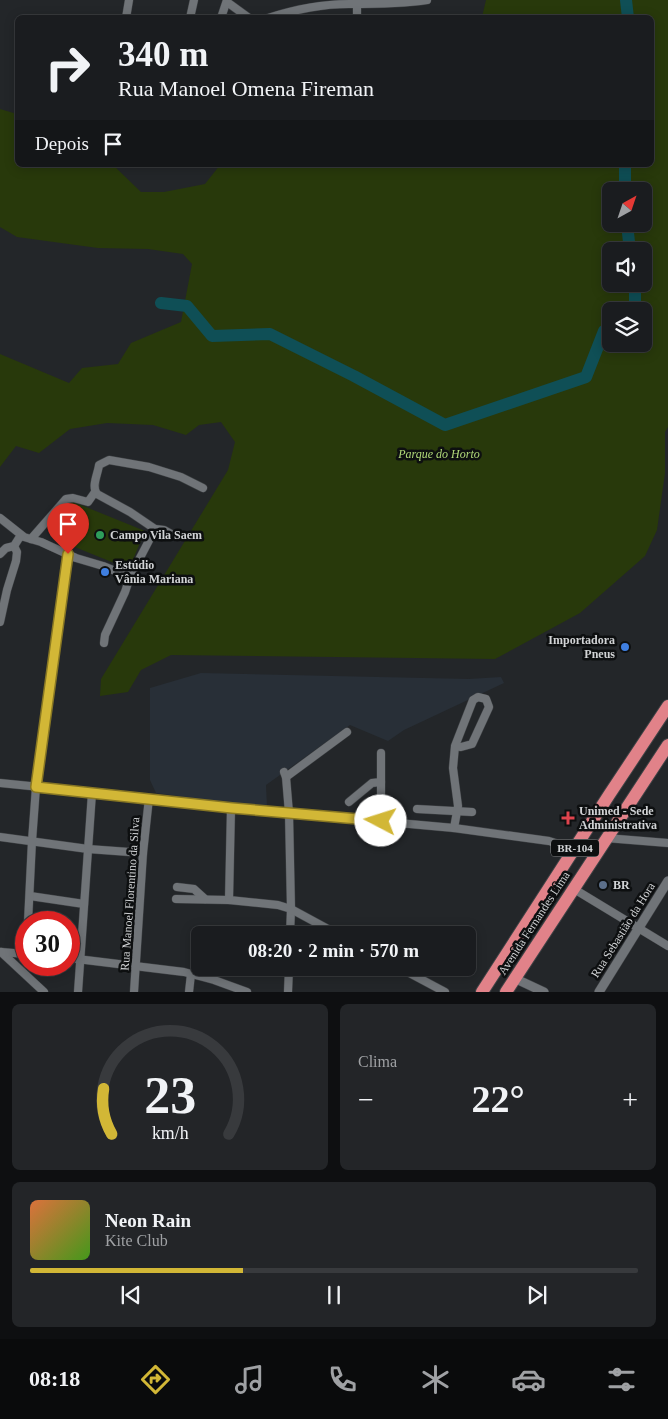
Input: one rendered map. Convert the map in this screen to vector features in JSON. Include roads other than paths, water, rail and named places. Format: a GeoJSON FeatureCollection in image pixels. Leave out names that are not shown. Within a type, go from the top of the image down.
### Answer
{"type":"FeatureCollection","features":[{"type":"Feature","properties":{"kind":"highway","name":"Avenida Fernandes Lima"},"geometry":{"type":"LineString","coordinates":[[482,992],[668,706]]}},
{"type":"Feature","properties":{"kind":"highway","name":"Avenida Fernandes Lima"},"geometry":{"type":"LineString","coordinates":[[506,992],[668,745]]}},
{"type":"Feature","properties":{"kind":"street"},"geometry":{"type":"LineString","coordinates":[[126,15],[129,0]]}},
{"type":"Feature","properties":{"kind":"street"},"geometry":{"type":"LineString","coordinates":[[191,15],[194,0]]}},
{"type":"Feature","properties":{"kind":"street"},"geometry":{"type":"LineString","coordinates":[[281,15],[310,8],[338,5],[387,4],[427,0]]}},
{"type":"Feature","properties":{"kind":"street"},"geometry":{"type":"LineString","coordinates":[[222,15],[227,1],[245,15]]}},
{"type":"Feature","properties":{"kind":"street"},"geometry":{"type":"LineString","coordinates":[[357,4],[357,15]]}},
{"type":"Feature","properties":{"kind":"street"},"geometry":{"type":"LineString","coordinates":[[31,539],[66,499],[72,498],[88,502],[95,492],[94,485],[101,463],[109,460],[150,467],[203,488]]}},
{"type":"Feature","properties":{"kind":"street"},"geometry":{"type":"LineString","coordinates":[[95,492],[155,528],[173,535]]}},
{"type":"Feature","properties":{"kind":"street"},"geometry":{"type":"LineString","coordinates":[[0,518],[21,535],[130,577]]}},
{"type":"Feature","properties":{"kind":"street"},"geometry":{"type":"LineString","coordinates":[[104,643],[105,635],[130,577],[155,528]]}},
{"type":"Feature","properties":{"kind":"street"},"geometry":{"type":"LineString","coordinates":[[0,554],[6,548],[14,546],[21,535]]}},
{"type":"Feature","properties":{"kind":"street"},"geometry":{"type":"LineString","coordinates":[[0,622],[16,561],[14,546]]}},
{"type":"Feature","properties":{"kind":"street"},"geometry":{"type":"LineString","coordinates":[[29,911],[36,787],[68,554]]}},
{"type":"Feature","properties":{"kind":"street"},"geometry":{"type":"LineString","coordinates":[[454,828],[458,803],[454,768],[455,746],[473,700],[478,697],[484,697],[488,701],[489,707],[472,744],[461,747],[455,746]]}},
{"type":"Feature","properties":{"kind":"street"},"geometry":{"type":"LineString","coordinates":[[290,926],[290,813],[285,775],[348,732]]}},
{"type":"Feature","properties":{"kind":"street"},"geometry":{"type":"LineString","coordinates":[[381,753],[381,821]]}},
{"type":"Feature","properties":{"kind":"street"},"geometry":{"type":"LineString","coordinates":[[349,802],[372,784],[381,782]]}},
{"type":"Feature","properties":{"kind":"street"},"geometry":{"type":"LineString","coordinates":[[0,783],[232,808],[454,828],[549,841],[574,849]]}},
{"type":"Feature","properties":{"kind":"street"},"geometry":{"type":"LineString","coordinates":[[92,792],[80,959],[191,974],[189,992]]}},
{"type":"Feature","properties":{"kind":"street","name":"Rua Manoel Florentino da Silva"},"geometry":{"type":"LineString","coordinates":[[134,992],[143,852],[149,798]]}},
{"type":"Feature","properties":{"kind":"street"},"geometry":{"type":"LineString","coordinates":[[229,900],[232,808]]}},
{"type":"Feature","properties":{"kind":"street"},"geometry":{"type":"LineString","coordinates":[[417,809],[472,812]]}},
{"type":"Feature","properties":{"kind":"street"},"geometry":{"type":"LineString","coordinates":[[0,838],[88,849],[143,852]]}},
{"type":"Feature","properties":{"kind":"street"},"geometry":{"type":"LineString","coordinates":[[606,838],[668,843]]}},
{"type":"Feature","properties":{"kind":"street","name":"Rua Sebastião da Hora"},"geometry":{"type":"LineString","coordinates":[[599,992],[668,881]]}},
{"type":"Feature","properties":{"kind":"street"},"geometry":{"type":"LineString","coordinates":[[177,887],[194,889],[205,900]]}},
{"type":"Feature","properties":{"kind":"street"},"geometry":{"type":"LineString","coordinates":[[574,889],[668,946]]}},
{"type":"Feature","properties":{"kind":"street"},"geometry":{"type":"LineString","coordinates":[[30,896],[84,904]]}},
{"type":"Feature","properties":{"kind":"street"},"geometry":{"type":"LineString","coordinates":[[176,899],[229,900],[270,904],[291,909],[322,926]]}},
{"type":"Feature","properties":{"kind":"street"},"geometry":{"type":"LineString","coordinates":[[1,952],[15,953]]}},
{"type":"Feature","properties":{"kind":"street"},"geometry":{"type":"LineString","coordinates":[[1,952],[44,992]]}},
{"type":"Feature","properties":{"kind":"street"},"geometry":{"type":"LineString","coordinates":[[78,992],[79,976]]}},
{"type":"Feature","properties":{"kind":"street"},"geometry":{"type":"LineString","coordinates":[[197,976],[245,991]]}},
{"type":"Feature","properties":{"kind":"street"},"geometry":{"type":"LineString","coordinates":[[288,992],[289,976]]}},
{"type":"Feature","properties":{"kind":"street"},"geometry":{"type":"LineString","coordinates":[[415,976],[445,992]]}},
{"type":"Feature","properties":{"kind":"street"},"geometry":{"type":"LineString","coordinates":[[514,978],[544,992]]}},
{"type":"Feature","properties":{"kind":"waterway"},"geometry":{"type":"LineString","coordinates":[[626,0],[628,15]]}},
{"type":"Feature","properties":{"kind":"waterway"},"geometry":{"type":"LineString","coordinates":[[625,167],[625,182]]}},
{"type":"Feature","properties":{"kind":"waterway"},"geometry":{"type":"LineString","coordinates":[[628,232],[629,242]]}},
{"type":"Feature","properties":{"kind":"waterway"},"geometry":{"type":"LineString","coordinates":[[635,292],[635,302]]}},
{"type":"Feature","properties":{"kind":"waterway"},"geometry":{"type":"LineString","coordinates":[[161,303],[187,306],[212,336],[270,334],[445,425],[586,377],[602,336]]}},
{"type":"Feature","properties":{"kind":"place","name":"Campo Vila Saem"},"geometry":{"type":"Point","coordinates":[100,535]}},
{"type":"Feature","properties":{"kind":"place","name":"Estúdio Vânia Mariana"},"geometry":{"type":"Point","coordinates":[105,572]}},
{"type":"Feature","properties":{"kind":"place","name":"Importadora Pneus"},"geometry":{"type":"Point","coordinates":[625,647]}},
{"type":"Feature","properties":{"kind":"place","name":"Unimed - Sede Administrativa"},"geometry":{"type":"Point","coordinates":[568,818]}},
{"type":"Feature","properties":{"kind":"place","name":"BR"},"geometry":{"type":"Point","coordinates":[603,885]}},
{"type":"Feature","properties":{"kind":"park label","name":"Parque do Horto"},"geometry":{"type":"Point","coordinates":[439,454]}}]}
